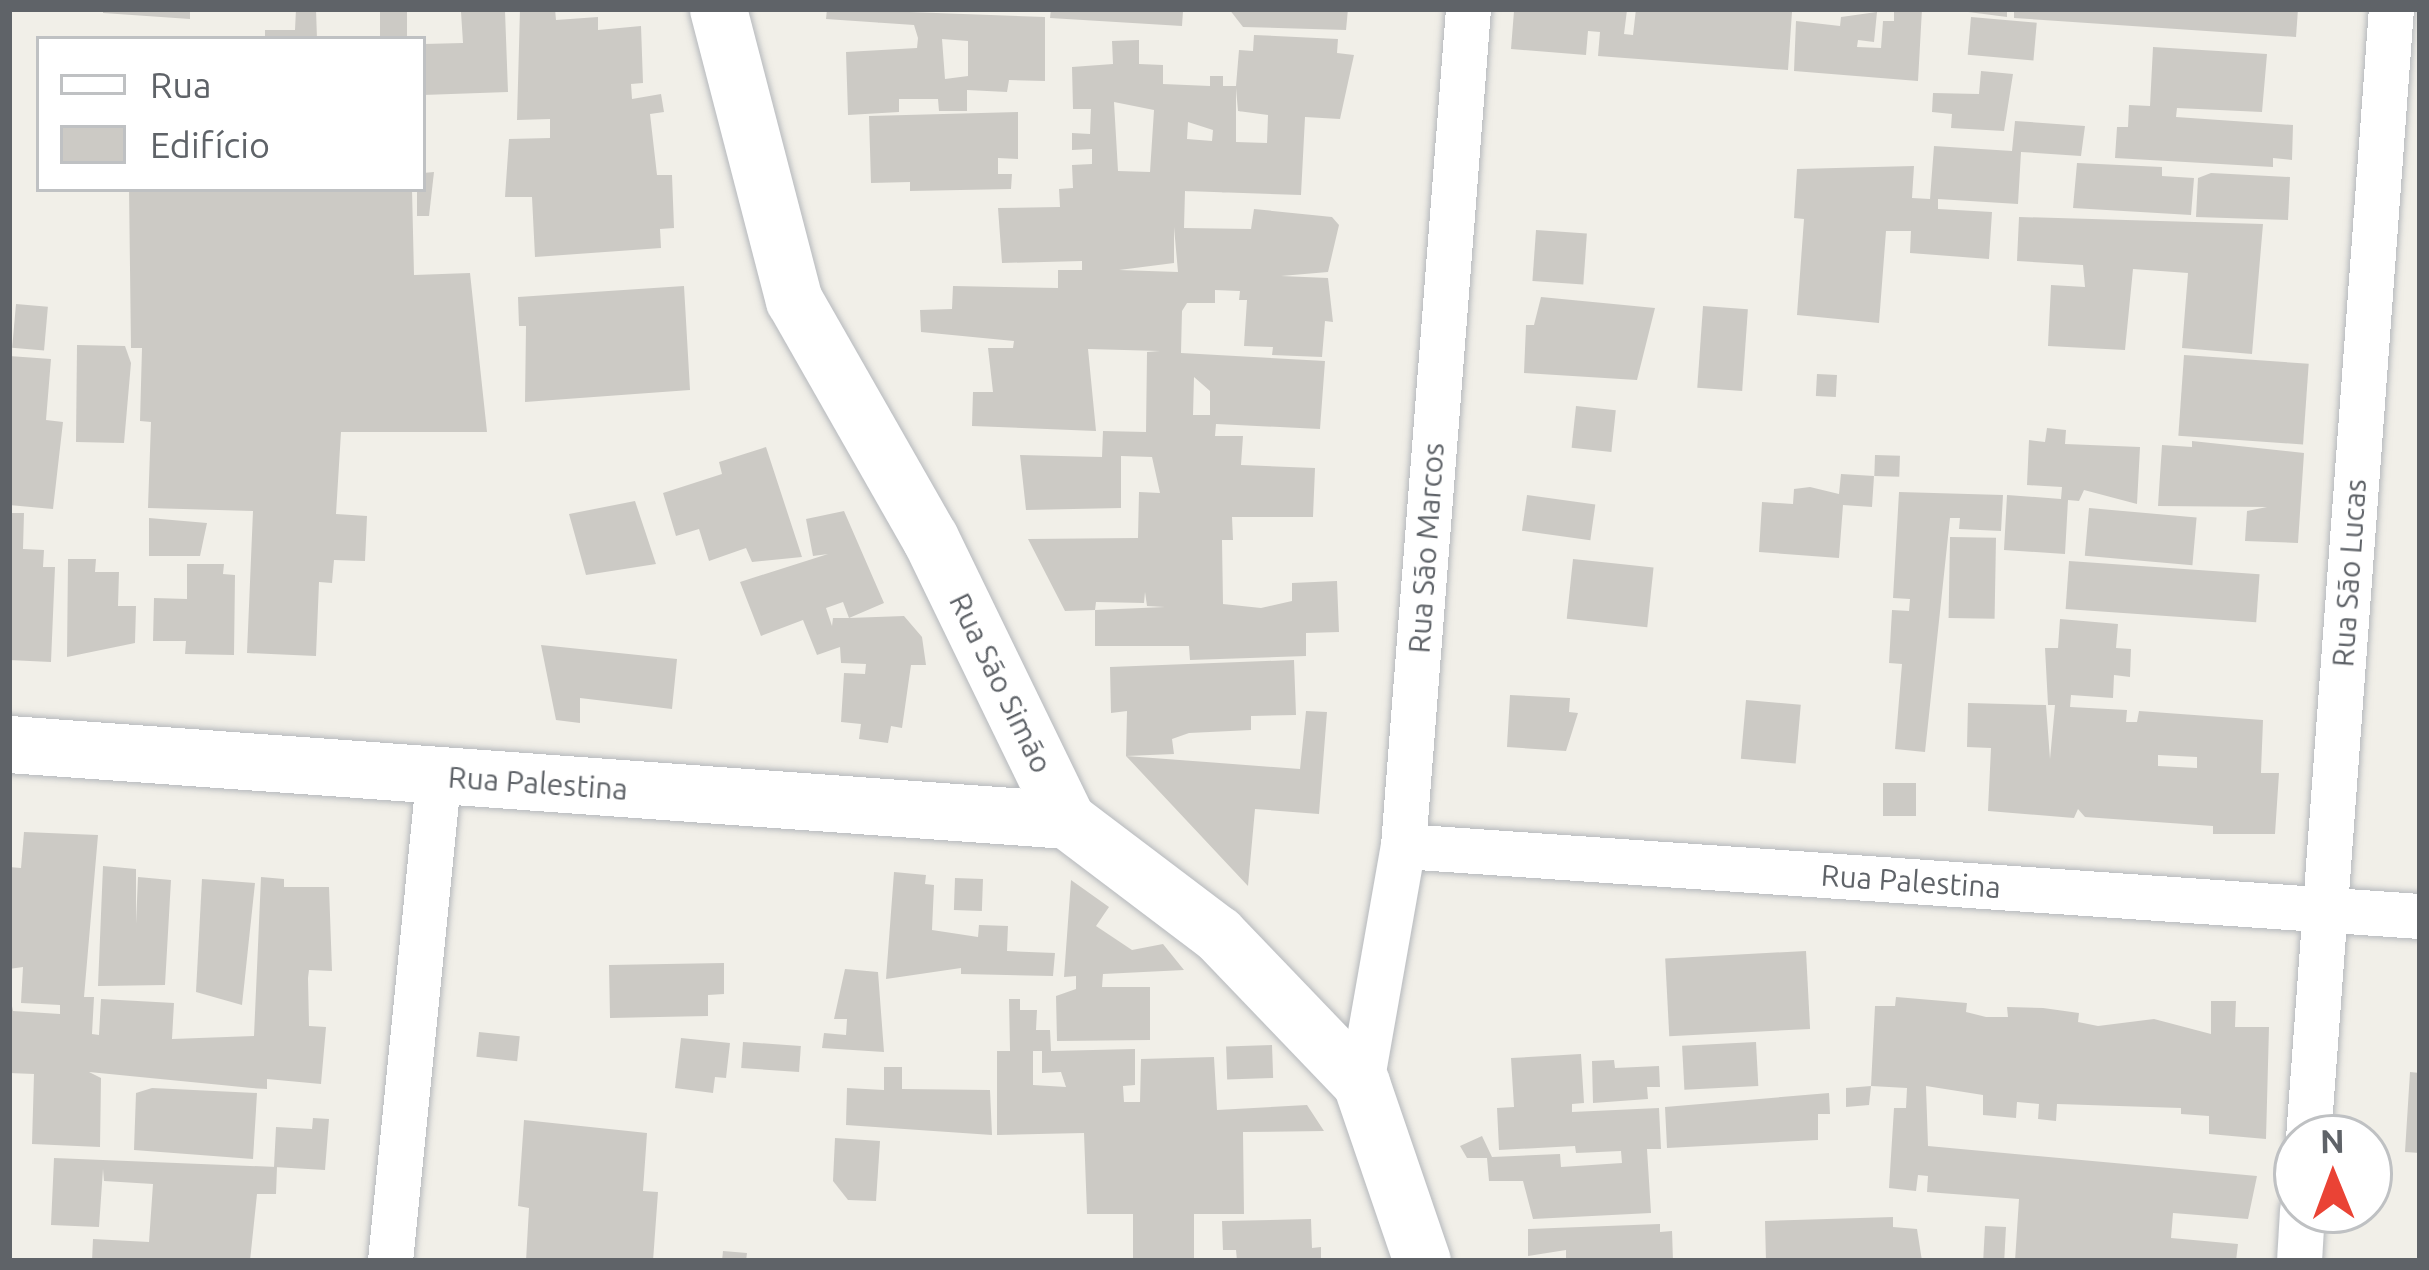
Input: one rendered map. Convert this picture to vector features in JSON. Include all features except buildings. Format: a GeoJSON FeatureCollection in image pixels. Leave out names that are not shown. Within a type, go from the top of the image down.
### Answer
{"type":"FeatureCollection","features":[{"type":"Feature","properties":{"kind":"street","name":"Rua São Simão"},"geometry":{"type":"LineString","coordinates":[[718,9],[794,300],[930,538],[1067,820],[1218,934],[1360,1083],[1422,1261]]}},
{"type":"Feature","properties":{"kind":"street","name":"Rua São Marcos"},"geometry":{"type":"LineString","coordinates":[[1360,1083],[1403,846],[1468,9]]}},
{"type":"Feature","properties":{"kind":"street","name":"Rua São Lucas"},"geometry":{"type":"LineString","coordinates":[[2310,1114],[2391,9]]}},
{"type":"Feature","properties":{"kind":"street","name":"Rua Palestina"},"geometry":{"type":"LineString","coordinates":[[9,744],[1067,820]]}},
{"type":"Feature","properties":{"kind":"street"},"geometry":{"type":"LineString","coordinates":[[390,1261],[438,777]]}},
{"type":"Feature","properties":{"kind":"street","name":"Rua Palestina"},"geometry":{"type":"LineString","coordinates":[[1403,846],[2420,916]]}}]}
